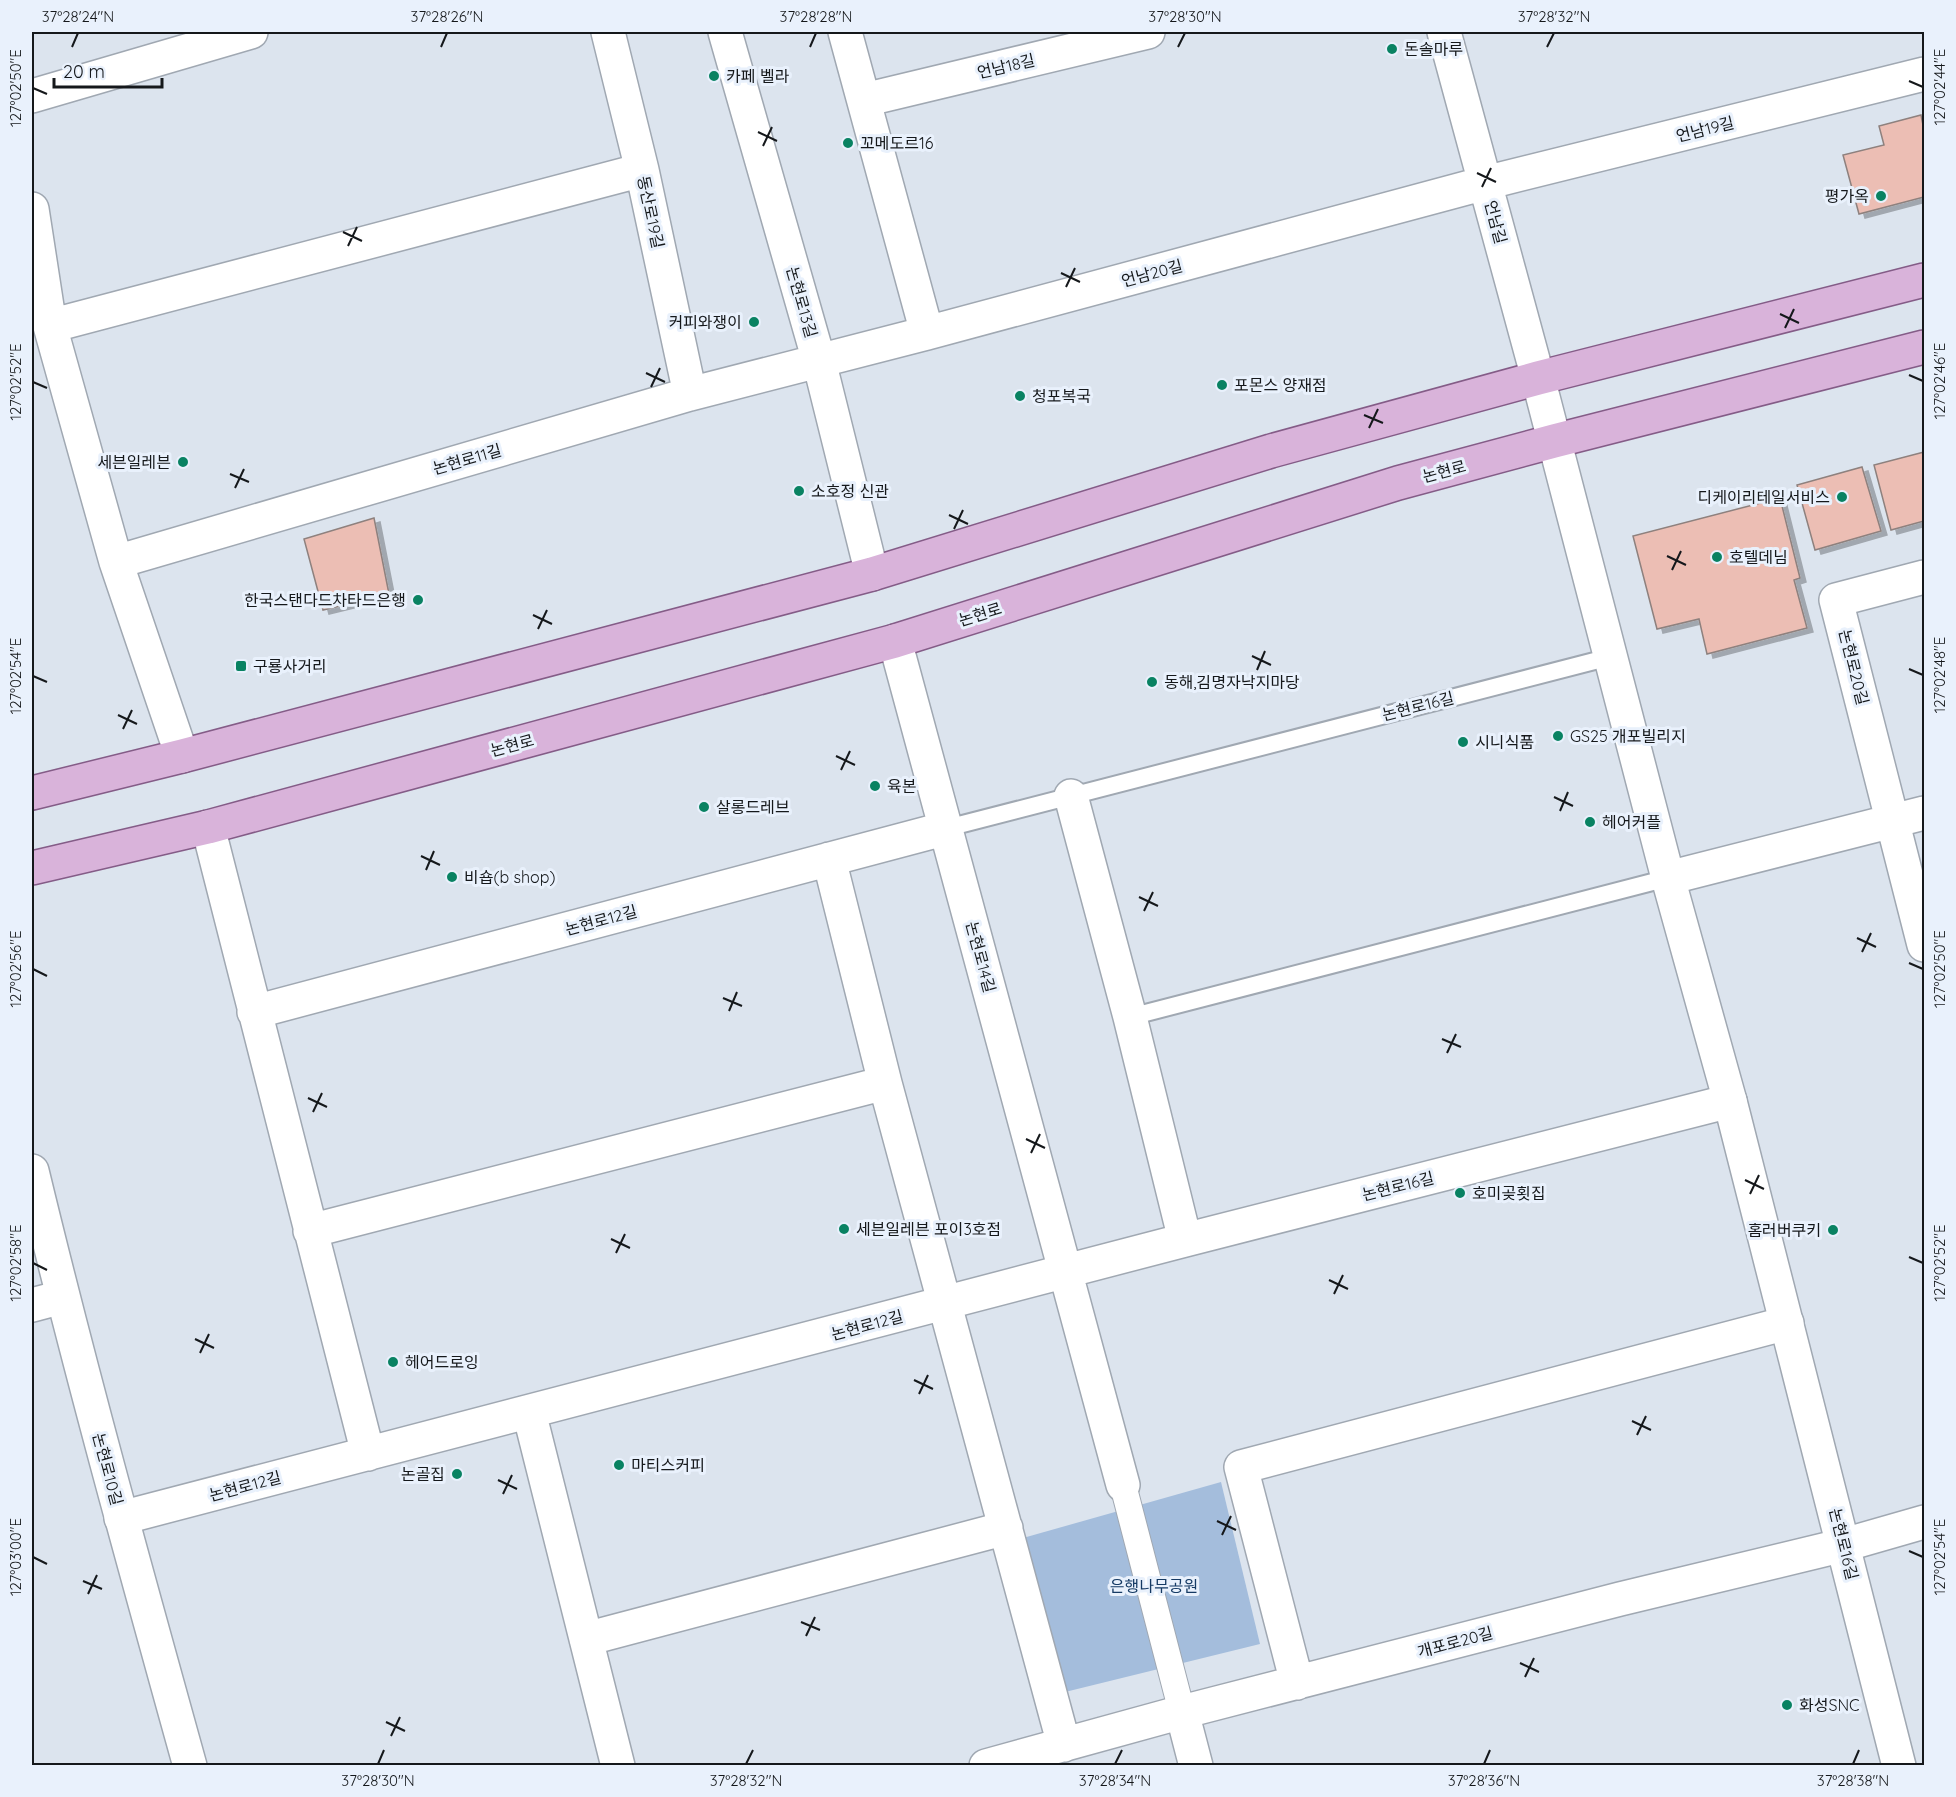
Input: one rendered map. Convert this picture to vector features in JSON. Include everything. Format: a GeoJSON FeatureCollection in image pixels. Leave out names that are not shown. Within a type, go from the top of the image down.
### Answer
{"type":"FeatureCollection","features":[{"type":"Feature","properties":{"kind":"main road"},"geometry":{"type":"LineString","coordinates":[[32,793],[182,756],[872,574],[1271,451],[1538,378],[1924,280]]}},
{"type":"Feature","properties":{"kind":"main road","name":"논현로"},"geometry":{"type":"LineString","coordinates":[[32,868],[208,827],[895,641],[1398,483],[1554,441],[1924,348]]}},
{"type":"Feature","properties":{"kind":"street"},"geometry":{"type":"LineString","coordinates":[[32,96],[251,32]]}},
{"type":"Feature","properties":{"kind":"street","name":"동산로19길"},"geometry":{"type":"LineString","coordinates":[[608,32],[642,170],[690,394]]}},
{"type":"Feature","properties":{"kind":"street","name":"논현로13길"},"geometry":{"type":"LineString","coordinates":[[725,32],[819,361],[872,574]]}},
{"type":"Feature","properties":{"kind":"street"},"geometry":{"type":"LineString","coordinates":[[845,32],[927,333]]}},
{"type":"Feature","properties":{"kind":"street","name":"언남18길"},"geometry":{"type":"LineString","coordinates":[[864,100],[1148,32]]}},
{"type":"Feature","properties":{"kind":"street","name":"언남길"},"geometry":{"type":"LineString","coordinates":[[1444,32],[1538,378]]}},
{"type":"Feature","properties":{"kind":"street","name":"언남19길"},"geometry":{"type":"LineString","coordinates":[[1485,183],[1924,74]]}},
{"type":"Feature","properties":{"kind":"street"},"geometry":{"type":"LineString","coordinates":[[50,326],[642,170]]}},
{"type":"Feature","properties":{"kind":"street","name":"언남20길"},"geometry":{"type":"LineString","coordinates":[[819,361],[1485,183]]}},
{"type":"Feature","properties":{"kind":"street"},"geometry":{"type":"LineString","coordinates":[[32,210],[50,326],[116,562],[182,756]]}},
{"type":"Feature","properties":{"kind":"street","name":"논현로11길"},"geometry":{"type":"LineString","coordinates":[[116,562],[690,394],[819,361]]}},
{"type":"Feature","properties":{"kind":"street","name":"논현로16길"},"geometry":{"type":"LineString","coordinates":[[1538,378],[1668,878],[1730,1101],[1899,1766]]}},
{"type":"Feature","properties":{"kind":"street","name":"논현로20길"},"geometry":{"type":"LineString","coordinates":[[1893,822],[1836,600],[1924,577]]}},
{"type":"Feature","properties":{"kind":"street","name":"논현로14길"},"geometry":{"type":"LineString","coordinates":[[895,641],[1123,1485]]}},
{"type":"Feature","properties":{"kind":"street"},"geometry":{"type":"LineString","coordinates":[[1071,796],[1130,1017],[1185,1240]]}},
{"type":"Feature","properties":{"kind":"street"},"geometry":{"type":"LineString","coordinates":[[1668,878],[1924,813]]}},
{"type":"Feature","properties":{"kind":"street"},"geometry":{"type":"LineString","coordinates":[[1893,822],[1924,945]]}},
{"type":"Feature","properties":{"kind":"street"},"geometry":{"type":"LineString","coordinates":[[208,827],[368,1454]]}},
{"type":"Feature","properties":{"kind":"street","name":"논현로12길"},"geometry":{"type":"LineString","coordinates":[[254,1012],[947,828]]}},
{"type":"Feature","properties":{"kind":"street"},"geometry":{"type":"LineString","coordinates":[[829,859],[885,1083],[1064,1745]]}},
{"type":"Feature","properties":{"kind":"street"},"geometry":{"type":"LineString","coordinates":[[310,1231],[885,1083]]}},
{"type":"Feature","properties":{"kind":"street","name":"논현로16길"},"geometry":{"type":"LineString","coordinates":[[1065,1273],[1185,1240],[1730,1101]]}},
{"type":"Feature","properties":{"kind":"street","name":"논현로10길"},"geometry":{"type":"LineString","coordinates":[[32,1171],[47,1301],[121,1518],[190,1766]]}},
{"type":"Feature","properties":{"kind":"street","name":"논현로12길"},"geometry":{"type":"LineString","coordinates":[[121,1518],[1065,1273]]}},
{"type":"Feature","properties":{"kind":"street"},"geometry":{"type":"LineString","coordinates":[[1297,1683],[1241,1467],[1787,1323]]}},
{"type":"Feature","properties":{"kind":"street"},"geometry":{"type":"LineString","coordinates":[[529,1412],[618,1766]]}},
{"type":"Feature","properties":{"kind":"street"},"geometry":{"type":"LineString","coordinates":[[1123,1485],[1196,1766]]}},
{"type":"Feature","properties":{"kind":"street","name":"개포로20길"},"geometry":{"type":"LineString","coordinates":[[986,1766],[1182,1712],[1620,1599],[1844,1545],[1924,1522]]}},
{"type":"Feature","properties":{"kind":"street"},"geometry":{"type":"LineString","coordinates":[[586,1639],[1006,1528]]}},
{"type":"Feature","properties":{"kind":"lane","name":"논현로16길"},"geometry":{"type":"LineString","coordinates":[[947,828],[1610,657]]}},
{"type":"Feature","properties":{"kind":"lane"},"geometry":{"type":"LineString","coordinates":[[1130,1017],[1668,878]]}},
{"type":"Feature","properties":{"kind":"green space","name":"은행나무공원"},"geometry":{"type":"Polygon","coordinates":[[[1221,1482],[1260,1644],[1061,1693],[1023,1538],[1221,1482]]]}},
{"type":"Feature","properties":{"kind":"building"},"geometry":{"type":"Polygon","coordinates":[[[1921,115],[1924,130],[1924,197],[1859,214],[1843,155],[1884,145],[1879,126],[1921,115]]]}},
{"type":"Feature","properties":{"kind":"building"},"geometry":{"type":"Polygon","coordinates":[[[1924,452],[1924,521],[1891,530],[1874,465],[1924,452]]]}},
{"type":"Feature","properties":{"kind":"building"},"geometry":{"type":"Polygon","coordinates":[[[1862,467],[1881,531],[1815,550],[1797,485],[1862,467]]]}},
{"type":"Feature","properties":{"kind":"building","name":"호텔데님"},"geometry":{"type":"Polygon","coordinates":[[[1780,498],[1800,578],[1794,580],[1807,628],[1707,654],[1699,619],[1657,629],[1633,536],[1780,498]]]}},
{"type":"Feature","properties":{"kind":"building"},"geometry":{"type":"Polygon","coordinates":[[[374,518],[389,594],[323,610],[304,539],[374,518]]]}},
{"type":"Feature","properties":{"kind":"place","name":"돈솔마루"},"geometry":{"type":"Point","coordinates":[1392,49]}},
{"type":"Feature","properties":{"kind":"place","name":"카페 벨라"},"geometry":{"type":"Point","coordinates":[714,76]}},
{"type":"Feature","properties":{"kind":"place","name":"꼬메도르16"},"geometry":{"type":"Point","coordinates":[848,143]}},
{"type":"Feature","properties":{"kind":"place","name":"평가옥"},"geometry":{"type":"Point","coordinates":[1881,196]}},
{"type":"Feature","properties":{"kind":"place","name":"커피와쟁이"},"geometry":{"type":"Point","coordinates":[754,322]}},
{"type":"Feature","properties":{"kind":"place","name":"포몬스 양재점"},"geometry":{"type":"Point","coordinates":[1222,385]}},
{"type":"Feature","properties":{"kind":"place","name":"청포복국"},"geometry":{"type":"Point","coordinates":[1020,396]}},
{"type":"Feature","properties":{"kind":"place","name":"세븐일레븐"},"geometry":{"type":"Point","coordinates":[183,462]}},
{"type":"Feature","properties":{"kind":"place","name":"소호정 신관"},"geometry":{"type":"Point","coordinates":[799,491]}},
{"type":"Feature","properties":{"kind":"place","name":"디케이리테일서비스"},"geometry":{"type":"Point","coordinates":[1842,497]}},
{"type":"Feature","properties":{"kind":"place","name":"호텔데님"},"geometry":{"type":"Point","coordinates":[1717,557]}},
{"type":"Feature","properties":{"kind":"place","name":"한국스탠다드차타드은행"},"geometry":{"type":"Point","coordinates":[418,600]}},
{"type":"Feature","properties":{"kind":"place","name":"구룡사거리"},"geometry":{"type":"Point","coordinates":[241,666]}},
{"type":"Feature","properties":{"kind":"place","name":"동해,김명자낙지마당"},"geometry":{"type":"Point","coordinates":[1152,682]}},
{"type":"Feature","properties":{"kind":"place","name":"GS25 개포빌리지"},"geometry":{"type":"Point","coordinates":[1558,736]}},
{"type":"Feature","properties":{"kind":"place","name":"시니식품"},"geometry":{"type":"Point","coordinates":[1463,742]}},
{"type":"Feature","properties":{"kind":"place","name":"육본"},"geometry":{"type":"Point","coordinates":[875,786]}},
{"type":"Feature","properties":{"kind":"place","name":"살롱드레브"},"geometry":{"type":"Point","coordinates":[704,807]}},
{"type":"Feature","properties":{"kind":"place","name":"헤어커플"},"geometry":{"type":"Point","coordinates":[1590,822]}},
{"type":"Feature","properties":{"kind":"place","name":"비숍(b shop)"},"geometry":{"type":"Point","coordinates":[452,877]}},
{"type":"Feature","properties":{"kind":"place","name":"호미곶횟집"},"geometry":{"type":"Point","coordinates":[1460,1193]}},
{"type":"Feature","properties":{"kind":"place","name":"세븐일레븐 포이3호점"},"geometry":{"type":"Point","coordinates":[844,1229]}},
{"type":"Feature","properties":{"kind":"place","name":"홈러버쿠키"},"geometry":{"type":"Point","coordinates":[1833,1230]}},
{"type":"Feature","properties":{"kind":"place","name":"헤어드로잉"},"geometry":{"type":"Point","coordinates":[393,1362]}},
{"type":"Feature","properties":{"kind":"place","name":"마티스커피"},"geometry":{"type":"Point","coordinates":[619,1465]}},
{"type":"Feature","properties":{"kind":"place","name":"논골집"},"geometry":{"type":"Point","coordinates":[457,1474]}},
{"type":"Feature","properties":{"kind":"place","name":"화성SNC"},"geometry":{"type":"Point","coordinates":[1787,1705]}}]}
